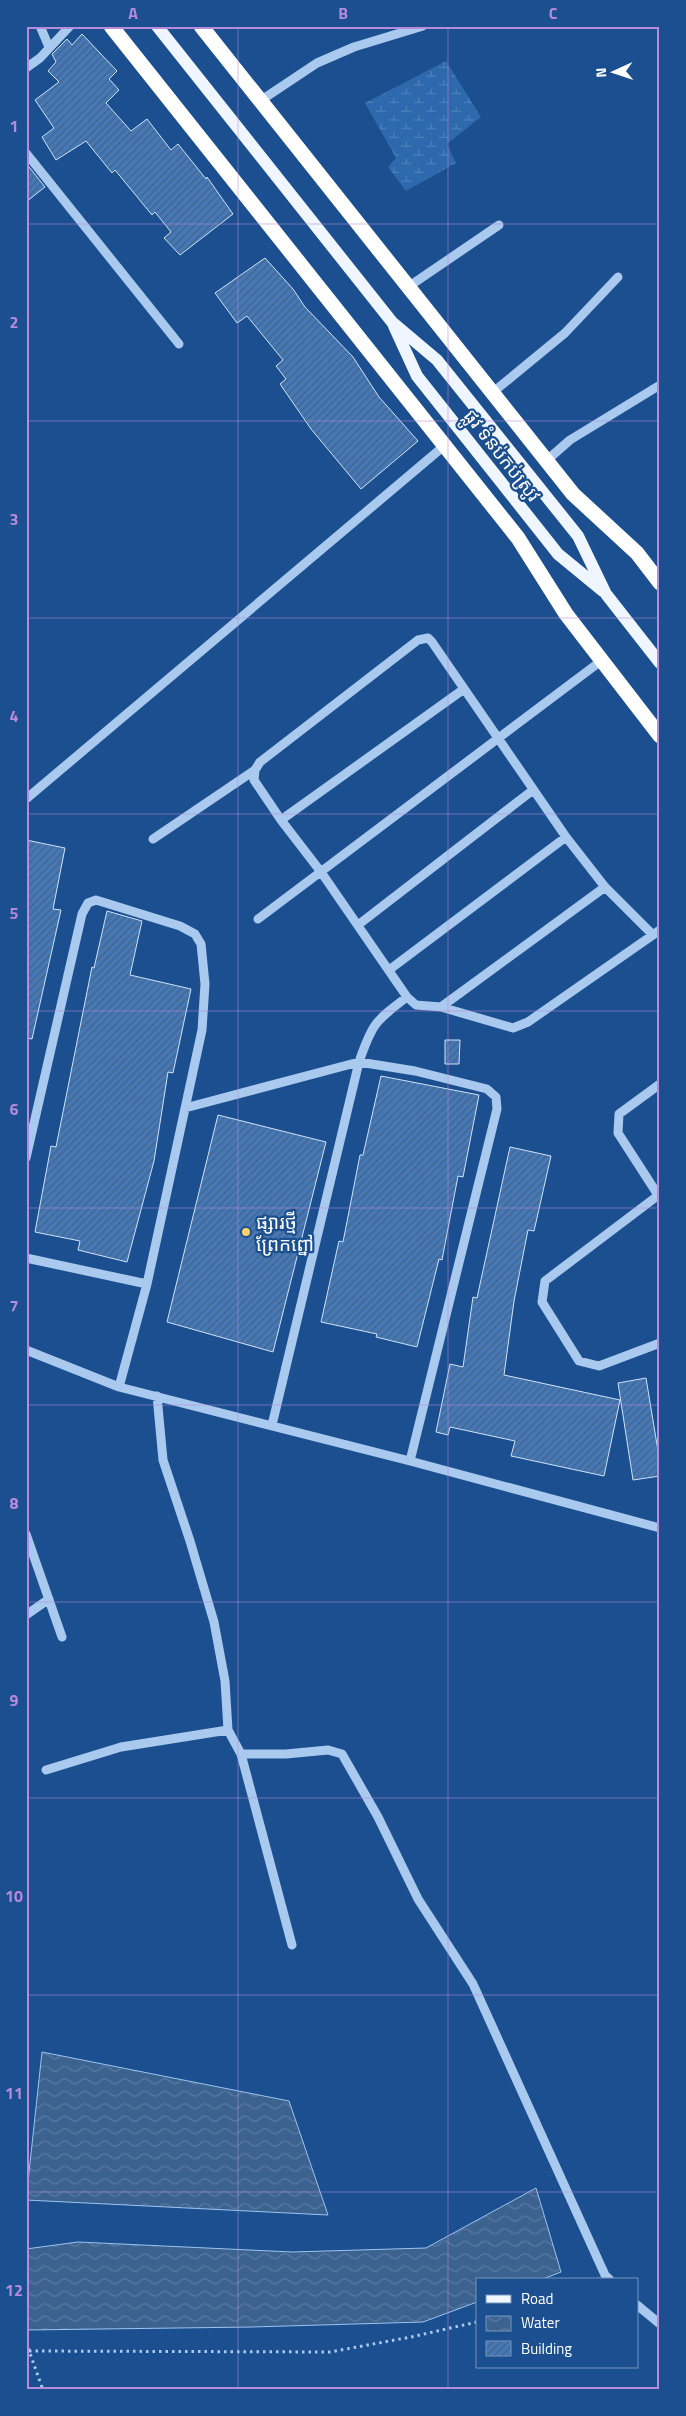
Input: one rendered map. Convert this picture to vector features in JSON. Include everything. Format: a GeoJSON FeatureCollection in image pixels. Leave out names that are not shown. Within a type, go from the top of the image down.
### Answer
{"type":"FeatureCollection","features":[{"type":"Feature","properties":{"kind":"highway"},"geometry":{"type":"LineString","coordinates":[[111,26],[518,538],[566,614],[660,736]]}},
{"type":"Feature","properties":{"kind":"highway"},"geometry":{"type":"LineString","coordinates":[[201,26],[573,494],[637,553],[660,583]]}},
{"type":"Feature","properties":{"kind":"main road","name":"ផ្លូវ ទំនប់កប់ស្រូវ"},"geometry":{"type":"LineString","coordinates":[[157,26],[392,322],[437,360],[573,530],[606,594],[660,663]]}},
{"type":"Feature","properties":{"kind":"main road","name":"ផ្លូវ ទំនប់កប់ស្រូវ"},"geometry":{"type":"LineString","coordinates":[[392,322],[417,376],[558,554],[606,594]]}},
{"type":"Feature","properties":{"kind":"street"},"geometry":{"type":"LineString","coordinates":[[40,26],[49,47]]}},
{"type":"Feature","properties":{"kind":"street"},"geometry":{"type":"LineString","coordinates":[[26,68],[40,58],[70,26]]}},
{"type":"Feature","properties":{"kind":"street"},"geometry":{"type":"LineString","coordinates":[[260,101],[318,63],[354,48],[423,26]]}},
{"type":"Feature","properties":{"kind":"street"},"geometry":{"type":"LineString","coordinates":[[26,153],[179,344]]}},
{"type":"Feature","properties":{"kind":"street"},"geometry":{"type":"LineString","coordinates":[[408,287],[499,225]]}},
{"type":"Feature","properties":{"kind":"street"},"geometry":{"type":"LineString","coordinates":[[492,393],[565,333],[618,277]]}},
{"type":"Feature","properties":{"kind":"street"},"geometry":{"type":"LineString","coordinates":[[546,461],[570,440],[660,385]]}},
{"type":"Feature","properties":{"kind":"street"},"geometry":{"type":"LineString","coordinates":[[26,799],[444,446]]}},
{"type":"Feature","properties":{"kind":"street"},"geometry":{"type":"LineString","coordinates":[[153,839],[255,770],[260,762],[418,640],[428,638],[566,837],[605,887],[656,932],[528,1022],[513,1028],[441,1007],[416,1005],[407,997],[321,872],[281,820],[254,780],[255,770]]}},
{"type":"Feature","properties":{"kind":"street"},"geometry":{"type":"LineString","coordinates":[[258,919],[498,737],[602,661]]}},
{"type":"Feature","properties":{"kind":"street"},"geometry":{"type":"LineString","coordinates":[[281,820],[464,689]]}},
{"type":"Feature","properties":{"kind":"street"},"geometry":{"type":"LineString","coordinates":[[358,925],[533,790]]}},
{"type":"Feature","properties":{"kind":"street"},"geometry":{"type":"LineString","coordinates":[[389,970],[566,837]]}},
{"type":"Feature","properties":{"kind":"street"},"geometry":{"type":"LineString","coordinates":[[441,1007],[605,887]]}},
{"type":"Feature","properties":{"kind":"street"},"geometry":{"type":"LineString","coordinates":[[26,1158],[82,914],[88,903],[96,900],[180,926],[195,934],[201,944],[205,984],[202,1030],[147,1284],[120,1388]]}},
{"type":"Feature","properties":{"kind":"street"},"geometry":{"type":"LineString","coordinates":[[272,1425],[359,1062],[369,1032],[380,1018],[407,997]]}},
{"type":"Feature","properties":{"kind":"street"},"geometry":{"type":"LineString","coordinates":[[186,1108],[359,1062],[415,1071],[487,1089],[496,1097],[497,1109],[410,1461]]}},
{"type":"Feature","properties":{"kind":"street"},"geometry":{"type":"LineString","coordinates":[[660,1084],[619,1114],[618,1133],[659,1194],[545,1281],[542,1302],[579,1361],[599,1366],[660,1343]]}},
{"type":"Feature","properties":{"kind":"street"},"geometry":{"type":"LineString","coordinates":[[26,1258],[147,1284]]}},
{"type":"Feature","properties":{"kind":"street"},"geometry":{"type":"LineString","coordinates":[[26,1350],[120,1388],[272,1425],[660,1528]]}},
{"type":"Feature","properties":{"kind":"street"},"geometry":{"type":"LineString","coordinates":[[157,1396],[163,1460],[214,1622],[224,1680],[228,1730],[241,1754],[292,1945]]}},
{"type":"Feature","properties":{"kind":"street"},"geometry":{"type":"LineString","coordinates":[[26,1534],[62,1637]]}},
{"type":"Feature","properties":{"kind":"street"},"geometry":{"type":"LineString","coordinates":[[26,1615],[48,1598]]}},
{"type":"Feature","properties":{"kind":"street"},"geometry":{"type":"LineString","coordinates":[[46,1770],[121,1747],[228,1730]]}},
{"type":"Feature","properties":{"kind":"street"},"geometry":{"type":"LineString","coordinates":[[241,1754],[286,1754],[328,1750],[342,1754],[378,1817],[418,1899],[473,1984],[601,2266],[609,2278]]}},
{"type":"Feature","properties":{"kind":"street"},"geometry":{"type":"LineString","coordinates":[[638,2306],[660,2324]]}},
{"type":"Feature","properties":{"kind":"path"},"geometry":{"type":"LineString","coordinates":[[29,2351],[330,2352],[476,2322]]}},
{"type":"Feature","properties":{"kind":"path"},"geometry":{"type":"LineString","coordinates":[[26,2342],[43,2390]]}},
{"type":"Feature","properties":{"kind":"green space"},"geometry":{"type":"Polygon","coordinates":[[[446,61],[481,117],[447,144],[456,163],[406,191],[388,167],[396,158],[365,103],[446,61]]]}},
{"type":"Feature","properties":{"kind":"water"},"geometry":{"type":"Polygon","coordinates":[[[42,2052],[289,2101],[328,2215],[26,2200],[42,2052]]]}},
{"type":"Feature","properties":{"kind":"water"},"geometry":{"type":"Polygon","coordinates":[[[536,2188],[561,2272],[545,2278],[476,2278],[476,2302],[423,2322],[252,2327],[26,2330],[26,2249],[78,2242],[292,2252],[426,2248],[536,2188]]]}},
{"type":"Feature","properties":{"kind":"building"},"geometry":{"type":"Polygon","coordinates":[[[82,34],[117,71],[109,79],[119,90],[106,103],[131,131],[147,119],[171,150],[178,144],[206,179],[207,177],[233,214],[180,255],[164,238],[171,232],[155,212],[152,215],[115,170],[112,173],[86,141],[56,160],[42,137],[54,128],[35,100],[59,82],[48,71],[56,62],[52,54],[67,39],[72,45],[82,34]]]}},
{"type":"Feature","properties":{"kind":"building"},"geometry":{"type":"Polygon","coordinates":[[[26,163],[45,187],[26,202],[26,163]]]}},
{"type":"Feature","properties":{"kind":"building"},"geometry":{"type":"Polygon","coordinates":[[[265,258],[293,289],[305,307],[353,357],[379,397],[418,441],[361,489],[311,429],[280,384],[286,379],[276,366],[283,360],[247,316],[237,323],[215,293],[265,258]]]}},
{"type":"Feature","properties":{"kind":"building"},"geometry":{"type":"Polygon","coordinates":[[[26,840],[65,848],[53,909],[61,910],[32,1039],[26,1038],[26,840]]]}},
{"type":"Feature","properties":{"kind":"building"},"geometry":{"type":"Polygon","coordinates":[[[107,911],[142,921],[130,975],[191,989],[173,1073],[168,1072],[154,1161],[127,1262],[78,1250],[80,1241],[35,1232],[51,1146],[56,1147],[92,967],[94,968],[107,911]]]}},
{"type":"Feature","properties":{"kind":"building"},"geometry":{"type":"Polygon","coordinates":[[[445,1040],[460,1040],[459,1064],[445,1064],[445,1040]]]}},
{"type":"Feature","properties":{"kind":"building"},"geometry":{"type":"Polygon","coordinates":[[[381,1076],[479,1095],[463,1177],[458,1176],[442,1260],[439,1259],[417,1347],[376,1337],[377,1334],[321,1322],[339,1241],[343,1242],[360,1155],[363,1155],[381,1076]]]}},
{"type":"Feature","properties":{"kind":"building","name":"ផ្សារថ្មី ព្រែកព្នៅ"},"geometry":{"type":"Polygon","coordinates":[[[218,1115],[326,1142],[273,1352],[167,1322],[218,1115]]]}},
{"type":"Feature","properties":{"kind":"building"},"geometry":{"type":"Polygon","coordinates":[[[510,1147],[551,1156],[534,1231],[528,1230],[514,1301],[504,1375],[620,1400],[604,1476],[511,1456],[515,1441],[450,1427],[448,1435],[436,1432],[450,1364],[463,1367],[473,1297],[477,1298],[510,1147]]]}},
{"type":"Feature","properties":{"kind":"building"},"geometry":{"type":"Polygon","coordinates":[[[646,1378],[660,1463],[660,1476],[633,1480],[618,1383],[646,1378]]]}},
{"type":"Feature","properties":{"kind":"place","name":"ផ្សារថ្មី ព្រែកព្នៅ"},"geometry":{"type":"Point","coordinates":[246,1232]}}]}
